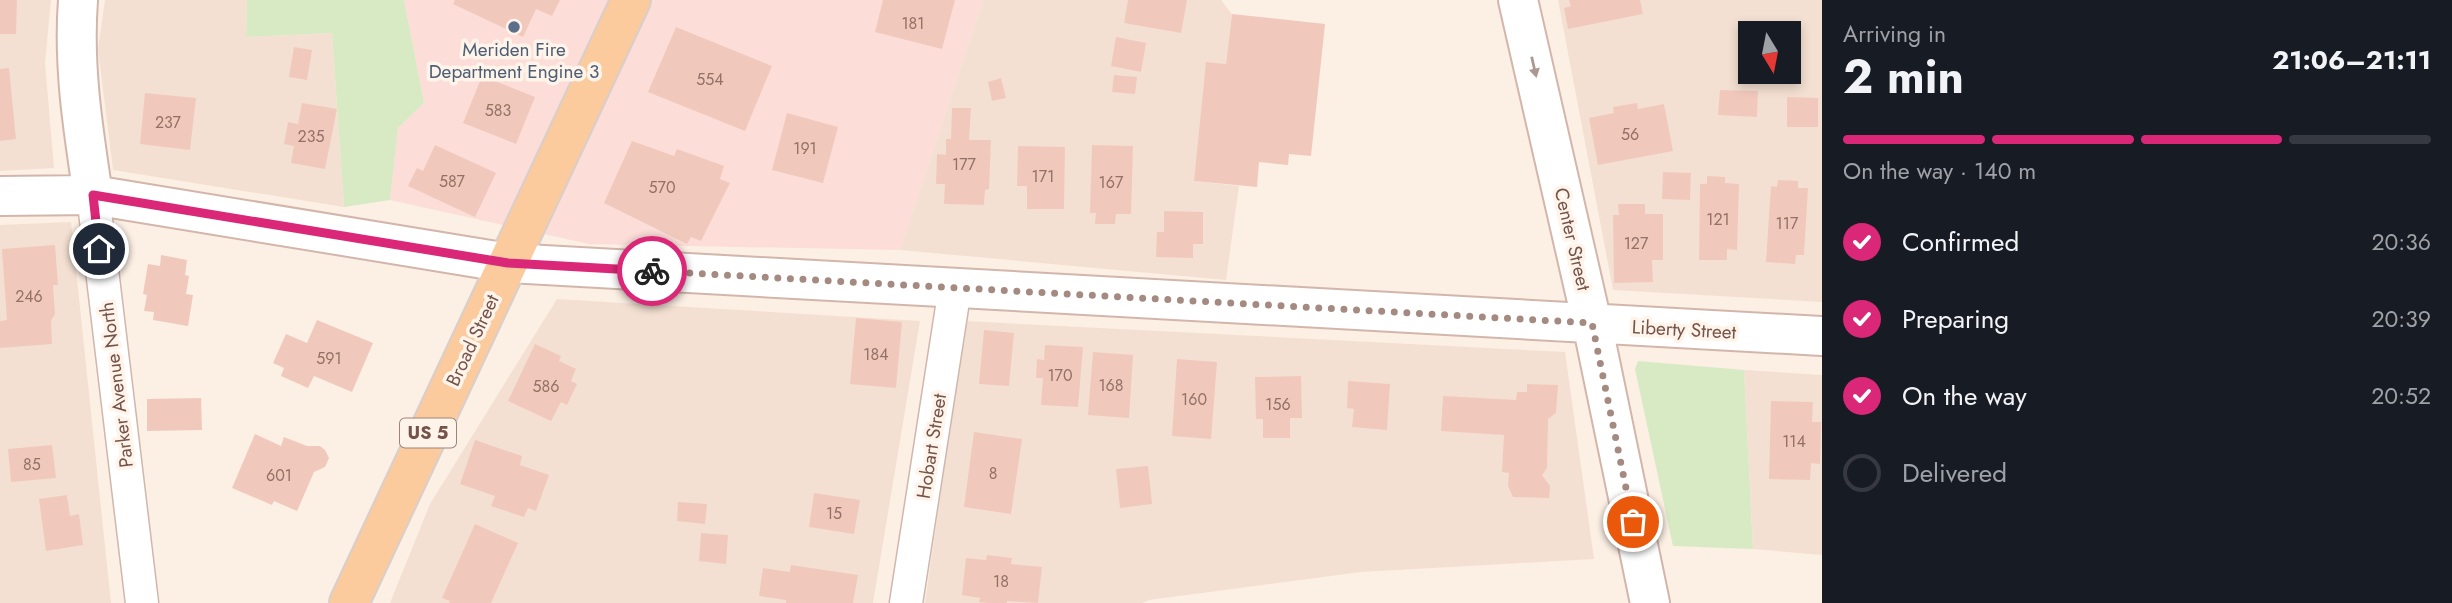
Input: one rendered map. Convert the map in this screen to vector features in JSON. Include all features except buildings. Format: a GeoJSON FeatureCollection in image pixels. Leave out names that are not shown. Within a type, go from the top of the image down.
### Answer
{"type":"FeatureCollection","features":[{"type":"Feature","properties":{"kind":"main road","name":"Parker Avenue North"},"geometry":{"type":"LineString","coordinates":[[78,0],[75,37],[78,93],[93,195]]}},
{"type":"Feature","properties":{"kind":"main road","name":"Broad Street"},"geometry":{"type":"LineString","coordinates":[[349,603],[631,0]]}},
{"type":"Feature","properties":{"kind":"main road","name":"Center Street"},"geometry":{"type":"LineString","coordinates":[[1518,0],[1592,323],[1650,603]]}},
{"type":"Feature","properties":{"kind":"main road","name":"Liberty Street"},"geometry":{"type":"LineString","coordinates":[[0,196],[93,195],[508,263],[1822,336]]}},
{"type":"Feature","properties":{"kind":"street","name":"Parker Avenue North"},"geometry":{"type":"LineString","coordinates":[[93,195],[142,603]]}},
{"type":"Feature","properties":{"kind":"street","name":"Hobart Street"},"geometry":{"type":"LineString","coordinates":[[906,603],[956,288]]}},
{"type":"Feature","properties":{"kind":"shaded area"},"geometry":{"type":"Polygon","coordinates":[[[0,0],[51,0],[45,63],[54,168],[0,171],[0,0]]]}},
{"type":"Feature","properties":{"kind":"shaded area"},"geometry":{"type":"Polygon","coordinates":[[[105,0],[247,0],[246,37],[332,33],[344,207],[113,170],[98,49],[105,0]]]}},
{"type":"Feature","properties":{"kind":"shaded area"},"geometry":{"type":"Polygon","coordinates":[[[404,0],[983,0],[900,250],[589,244],[390,200],[398,128],[424,103],[404,0]]]}},
{"type":"Feature","properties":{"kind":"shaded area"},"geometry":{"type":"Polygon","coordinates":[[[983,0],[1221,0],[1232,14],[1226,64],[1195,181],[1239,186],[1226,280],[900,250],[983,0]]]}},
{"type":"Feature","properties":{"kind":"shaded area"},"geometry":{"type":"Polygon","coordinates":[[[1558,0],[1822,0],[1822,302],[1613,290],[1558,0]]]}},
{"type":"Feature","properties":{"kind":"shaded area"},"geometry":{"type":"Polygon","coordinates":[[[71,222],[111,603],[0,603],[0,225],[71,222]]]}},
{"type":"Feature","properties":{"kind":"shaded area"},"geometry":{"type":"Polygon","coordinates":[[[557,299],[920,321],[873,603],[390,603],[430,504],[557,299]]]}},
{"type":"Feature","properties":{"kind":"shaded area"},"geometry":{"type":"Polygon","coordinates":[[[965,321],[1565,352],[1594,559],[1361,572],[1142,603],[925,603],[965,321]]]}},
{"type":"Feature","properties":{"kind":"shaded area"},"geometry":{"type":"Polygon","coordinates":[[[1744,370],[1822,375],[1822,555],[1753,549],[1744,370]]]}},
{"type":"Feature","properties":{"kind":"green space"},"geometry":{"type":"Polygon","coordinates":[[[247,0],[404,0],[424,103],[398,128],[390,200],[344,207],[332,33],[246,37],[247,0]]]}},
{"type":"Feature","properties":{"kind":"green space"},"geometry":{"type":"Polygon","coordinates":[[[1638,361],[1744,370],[1753,549],[1673,546],[1635,369],[1638,361]]]}},
{"type":"Feature","properties":{"kind":"way so far"},"geometry":{"type":"LineString","coordinates":[[652,271],[1592,323],[1633,522]]}},
{"type":"Feature","properties":{"kind":"place","name":"Meriden Fire Department Engine 3"},"geometry":{"type":"Point","coordinates":[514,27]}},
{"type":"Feature","properties":{"kind":"route"},"geometry":{"type":"LineString","coordinates":[[99,249],[93,195],[508,263],[652,271]]}}]}
